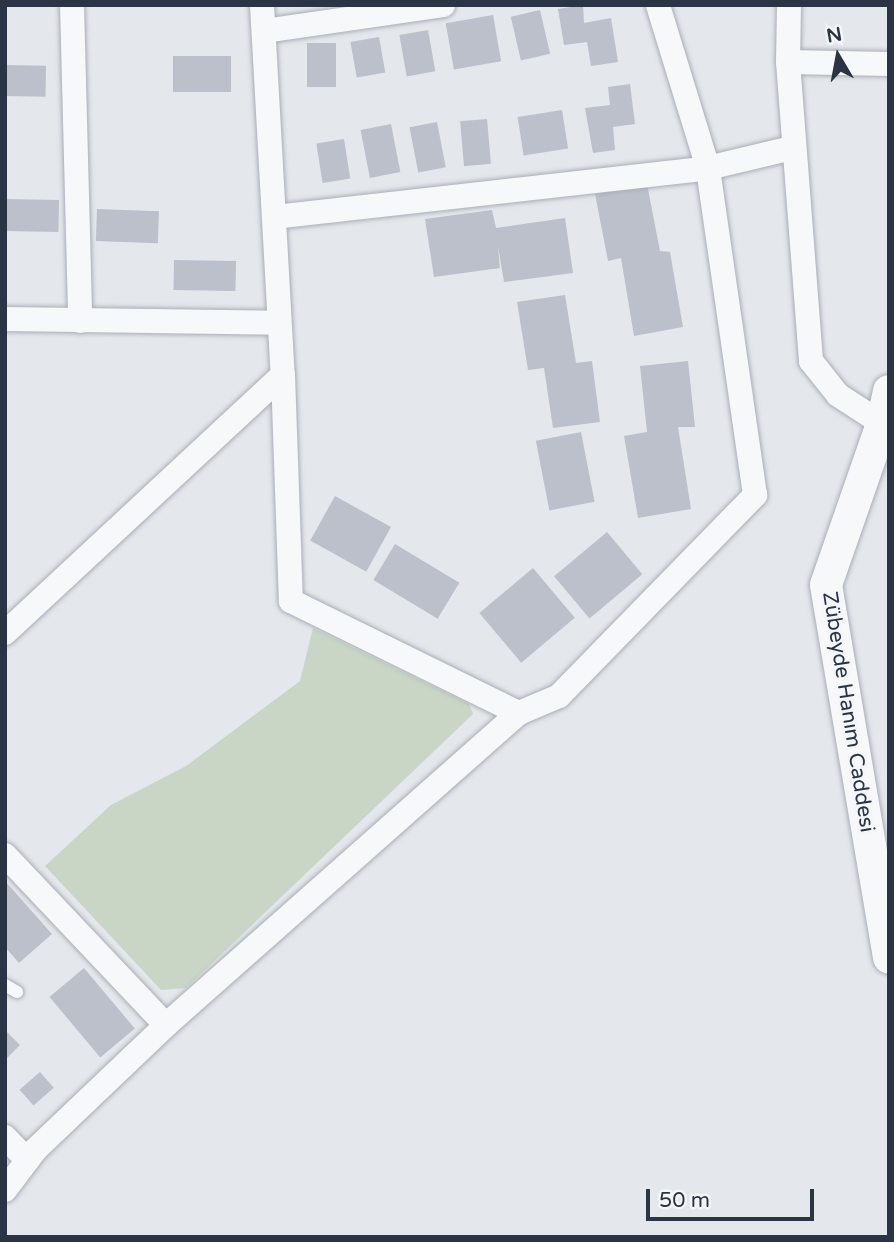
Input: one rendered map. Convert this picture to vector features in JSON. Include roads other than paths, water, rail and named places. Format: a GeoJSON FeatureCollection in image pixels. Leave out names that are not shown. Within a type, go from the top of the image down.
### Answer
{"type":"FeatureCollection","features":[{"type":"Feature","properties":{"kind":"street"},"geometry":{"type":"LineString","coordinates":[[72,5],[80,321]]}},
{"type":"Feature","properties":{"kind":"street"},"geometry":{"type":"LineString","coordinates":[[262,5],[278,323],[284,375],[291,601],[519,713]]}},
{"type":"Feature","properties":{"kind":"street"},"geometry":{"type":"LineString","coordinates":[[265,31],[443,5]]}},
{"type":"Feature","properties":{"kind":"street"},"geometry":{"type":"LineString","coordinates":[[5,1190],[27,1160],[166,1025],[519,713],[559,696],[755,495],[708,168],[658,5]]}},
{"type":"Feature","properties":{"kind":"street"},"geometry":{"type":"LineString","coordinates":[[789,5],[788,62],[792,148],[811,361],[838,395],[886,426]]}},
{"type":"Feature","properties":{"kind":"street"},"geometry":{"type":"LineString","coordinates":[[788,62],[889,64]]}},
{"type":"Feature","properties":{"kind":"street"},"geometry":{"type":"LineString","coordinates":[[274,217],[708,168],[792,148]]}},
{"type":"Feature","properties":{"kind":"street"},"geometry":{"type":"LineString","coordinates":[[5,319],[278,323]]}},
{"type":"Feature","properties":{"kind":"street"},"geometry":{"type":"LineString","coordinates":[[5,633],[284,375]]}},
{"type":"Feature","properties":{"kind":"street","name":"Zübeyde Hanım Caddesi"},"geometry":{"type":"LineString","coordinates":[[889,391],[886,426],[826,584],[889,958]]}},
{"type":"Feature","properties":{"kind":"street"},"geometry":{"type":"LineString","coordinates":[[5,855],[166,1025]]}},
{"type":"Feature","properties":{"kind":"street"},"geometry":{"type":"LineString","coordinates":[[5,1136],[27,1160]]}},
{"type":"Feature","properties":{"kind":"lane"},"geometry":{"type":"LineString","coordinates":[[5,985],[17,992]]}}]}
